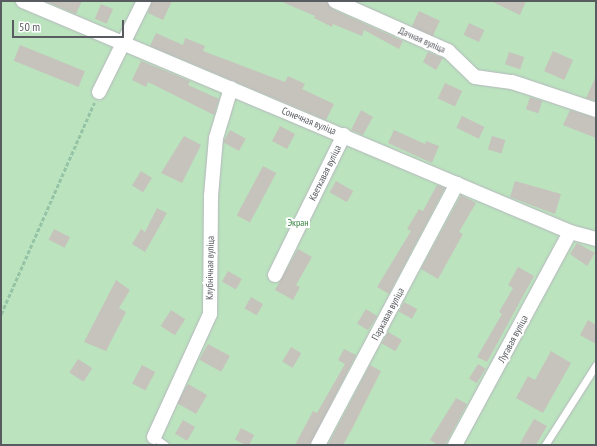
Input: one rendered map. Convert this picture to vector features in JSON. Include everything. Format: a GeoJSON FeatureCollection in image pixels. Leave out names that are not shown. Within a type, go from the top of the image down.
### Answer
{"type":"FeatureCollection","features":[{"type":"Feature","properties":{"kind":"street","name":"Сонечная вуліца"},"geometry":{"type":"LineString","coordinates":[[23,1],[344,135],[570,232],[596,240]]}},
{"type":"Feature","properties":{"kind":"street"},"geometry":{"type":"LineString","coordinates":[[99,92],[144,1]]}},
{"type":"Feature","properties":{"kind":"street","name":"Дачная вуліца"},"geometry":{"type":"LineString","coordinates":[[335,1],[448,51],[475,77],[512,82],[596,110]]}},
{"type":"Feature","properties":{"kind":"street","name":"Клубнічная вуліца"},"geometry":{"type":"LineString","coordinates":[[159,441],[210,314],[216,138],[231,88]]}},
{"type":"Feature","properties":{"kind":"street","name":"Кветкавая вуліца"},"geometry":{"type":"LineString","coordinates":[[275,275],[344,135]]}},
{"type":"Feature","properties":{"kind":"street","name":"Паркавая вуліца"},"geometry":{"type":"LineString","coordinates":[[318,445],[457,184]]}},
{"type":"Feature","properties":{"kind":"street","name":"Лугавая вуліца"},"geometry":{"type":"LineString","coordinates":[[455,445],[570,232]]}},
{"type":"Feature","properties":{"kind":"lane"},"geometry":{"type":"LineString","coordinates":[[545,445],[596,365]]}},
{"type":"Feature","properties":{"kind":"path"},"geometry":{"type":"LineString","coordinates":[[1,314],[99,92]]}},
{"type":"Feature","properties":{"kind":"green space","name":"Экран"},"geometry":{"type":"Polygon","coordinates":[[[1,1],[596,1],[596,445],[1,445],[1,1]]]}},
{"type":"Feature","properties":{"kind":"building"},"geometry":{"type":"Polygon","coordinates":[[[45,1],[82,1],[76,14],[45,1]]]}},
{"type":"Feature","properties":{"kind":"building"},"geometry":{"type":"Polygon","coordinates":[[[152,1],[172,1],[163,20],[148,13],[152,1]]]}},
{"type":"Feature","properties":{"kind":"building"},"geometry":{"type":"Polygon","coordinates":[[[280,1],[327,1],[332,9],[403,41],[399,49],[364,30],[362,36],[333,24],[332,27],[314,18],[315,16],[280,1]]]}},
{"type":"Feature","properties":{"kind":"building"},"geometry":{"type":"Polygon","coordinates":[[[491,1],[526,1],[520,15],[491,1]]]}},
{"type":"Feature","properties":{"kind":"building"},"geometry":{"type":"Polygon","coordinates":[[[101,4],[113,9],[107,24],[95,19],[101,4]]]}},
{"type":"Feature","properties":{"kind":"building"},"geometry":{"type":"Polygon","coordinates":[[[419,11],[440,21],[433,36],[412,26],[419,11]]]}},
{"type":"Feature","properties":{"kind":"building"},"geometry":{"type":"Polygon","coordinates":[[[469,23],[484,30],[479,42],[464,35],[469,23]]]}},
{"type":"Feature","properties":{"kind":"building"},"geometry":{"type":"Polygon","coordinates":[[[156,33],[183,45],[185,38],[205,46],[203,51],[285,82],[288,76],[305,84],[302,89],[334,104],[326,120],[150,46],[156,33]]]}},
{"type":"Feature","properties":{"kind":"building"},"geometry":{"type":"Polygon","coordinates":[[[20,45],[85,71],[79,87],[14,61],[20,45]]]}},
{"type":"Feature","properties":{"kind":"building"},"geometry":{"type":"Polygon","coordinates":[[[553,51],[573,60],[564,80],[544,71],[553,51]]]}},
{"type":"Feature","properties":{"kind":"building"},"geometry":{"type":"Polygon","coordinates":[[[428,52],[443,58],[436,70],[423,62],[428,52]]]}},
{"type":"Feature","properties":{"kind":"building"},"geometry":{"type":"Polygon","coordinates":[[[509,52],[524,57],[520,69],[505,64],[509,52]]]}},
{"type":"Feature","properties":{"kind":"building"},"geometry":{"type":"Polygon","coordinates":[[[141,61],[190,81],[188,85],[219,99],[214,115],[148,82],[146,87],[132,80],[141,61]]]}},
{"type":"Feature","properties":{"kind":"building"},"geometry":{"type":"Polygon","coordinates":[[[596,76],[596,101],[586,98],[596,76]]]}},
{"type":"Feature","properties":{"kind":"building"},"geometry":{"type":"Polygon","coordinates":[[[445,83],[462,91],[455,106],[438,98],[445,83]]]}},
{"type":"Feature","properties":{"kind":"building"},"geometry":{"type":"Polygon","coordinates":[[[530,97],[542,101],[538,113],[526,109],[530,97]]]}},
{"type":"Feature","properties":{"kind":"building"},"geometry":{"type":"Polygon","coordinates":[[[361,110],[373,117],[363,135],[351,130],[361,110]]]}},
{"type":"Feature","properties":{"kind":"building"},"geometry":{"type":"Polygon","coordinates":[[[570,110],[596,118],[596,138],[563,125],[570,110]]]}},
{"type":"Feature","properties":{"kind":"building"},"geometry":{"type":"Polygon","coordinates":[[[462,116],[484,127],[479,139],[456,128],[462,116]]]}},
{"type":"Feature","properties":{"kind":"building"},"geometry":{"type":"Polygon","coordinates":[[[280,126],[295,134],[287,149],[272,141],[280,126]]]}},
{"type":"Feature","properties":{"kind":"building"},"geometry":{"type":"Polygon","coordinates":[[[230,130],[246,139],[239,151],[223,142],[230,130]]]}},
{"type":"Feature","properties":{"kind":"building"},"geometry":{"type":"Polygon","coordinates":[[[394,130],[425,144],[426,141],[439,146],[432,163],[388,143],[394,130]]]}},
{"type":"Feature","properties":{"kind":"building"},"geometry":{"type":"Polygon","coordinates":[[[184,136],[201,145],[182,183],[161,173],[184,136]]]}},
{"type":"Feature","properties":{"kind":"building"},"geometry":{"type":"Polygon","coordinates":[[[492,136],[505,140],[501,153],[488,149],[492,136]]]}},
{"type":"Feature","properties":{"kind":"building"},"geometry":{"type":"Polygon","coordinates":[[[263,166],[276,173],[250,222],[237,215],[263,166]]]}},
{"type":"Feature","properties":{"kind":"building"},"geometry":{"type":"Polygon","coordinates":[[[141,171],[152,178],[143,192],[132,185],[141,171]]]}},
{"type":"Feature","properties":{"kind":"building"},"geometry":{"type":"Polygon","coordinates":[[[336,181],[353,191],[347,202],[330,192],[336,181]]]}},
{"type":"Feature","properties":{"kind":"building"},"geometry":{"type":"Polygon","coordinates":[[[515,181],[561,194],[555,214],[510,197],[515,181]]]}},
{"type":"Feature","properties":{"kind":"building"},"geometry":{"type":"Polygon","coordinates":[[[437,185],[445,188],[389,294],[377,287],[411,231],[407,229],[419,209],[423,211],[437,185]]]}},
{"type":"Feature","properties":{"kind":"building"},"geometry":{"type":"Polygon","coordinates":[[[461,195],[476,203],[459,232],[463,234],[438,279],[421,269],[461,195]]]}},
{"type":"Feature","properties":{"kind":"building"},"geometry":{"type":"Polygon","coordinates":[[[157,208],[167,213],[145,252],[132,244],[141,229],[145,232],[157,208]]]}},
{"type":"Feature","properties":{"kind":"building"},"geometry":{"type":"Polygon","coordinates":[[[54,229],[70,237],[65,248],[49,240],[54,229]]]}},
{"type":"Feature","properties":{"kind":"building"},"geometry":{"type":"Polygon","coordinates":[[[577,243],[595,253],[587,266],[570,254],[577,243]]]}},
{"type":"Feature","properties":{"kind":"building"},"geometry":{"type":"Polygon","coordinates":[[[298,249],[312,257],[296,285],[300,287],[293,300],[275,290],[298,249]]]}},
{"type":"Feature","properties":{"kind":"building"},"geometry":{"type":"Polygon","coordinates":[[[518,267],[534,276],[487,362],[477,357],[502,314],[499,312],[513,288],[508,285],[518,267]]]}},
{"type":"Feature","properties":{"kind":"building"},"geometry":{"type":"Polygon","coordinates":[[[228,271],[242,279],[236,289],[222,281],[228,271]]]}},
{"type":"Feature","properties":{"kind":"building"},"geometry":{"type":"Polygon","coordinates":[[[116,280],[130,290],[119,308],[126,312],[106,351],[84,342],[116,280]]]}},
{"type":"Feature","properties":{"kind":"building"},"geometry":{"type":"Polygon","coordinates":[[[251,297],[263,304],[257,315],[244,308],[251,297]]]}},
{"type":"Feature","properties":{"kind":"building"},"geometry":{"type":"Polygon","coordinates":[[[404,302],[417,309],[412,319],[399,312],[404,302]]]}},
{"type":"Feature","properties":{"kind":"building"},"geometry":{"type":"Polygon","coordinates":[[[366,309],[377,316],[368,330],[357,323],[366,309]]]}},
{"type":"Feature","properties":{"kind":"building"},"geometry":{"type":"Polygon","coordinates":[[[171,310],[185,319],[175,335],[161,326],[171,310]]]}},
{"type":"Feature","properties":{"kind":"building"},"geometry":{"type":"Polygon","coordinates":[[[588,320],[596,325],[596,344],[580,335],[588,320]]]}},
{"type":"Feature","properties":{"kind":"building"},"geometry":{"type":"Polygon","coordinates":[[[388,332],[402,340],[395,351],[382,343],[388,332]]]}},
{"type":"Feature","properties":{"kind":"building"},"geometry":{"type":"Polygon","coordinates":[[[208,344],[230,356],[221,372],[199,360],[208,344]]]}},
{"type":"Feature","properties":{"kind":"building"},"geometry":{"type":"Polygon","coordinates":[[[291,347],[301,353],[293,368],[282,362],[291,347]]]}},
{"type":"Feature","properties":{"kind":"building"},"geometry":{"type":"Polygon","coordinates":[[[344,349],[356,355],[310,445],[295,445],[313,411],[317,413],[345,364],[338,360],[344,349]]]}},
{"type":"Feature","properties":{"kind":"building"},"geometry":{"type":"Polygon","coordinates":[[[551,351],[571,363],[543,413],[516,398],[528,376],[535,380],[551,351]]]}},
{"type":"Feature","properties":{"kind":"building"},"geometry":{"type":"Polygon","coordinates":[[[78,359],[92,368],[84,382],[69,372],[78,359]]]}},
{"type":"Feature","properties":{"kind":"building"},"geometry":{"type":"Polygon","coordinates":[[[478,364],[486,369],[477,383],[469,378],[478,364]]]}},
{"type":"Feature","properties":{"kind":"building"},"geometry":{"type":"Polygon","coordinates":[[[142,365],[155,372],[145,391],[132,384],[142,365]]]}},
{"type":"Feature","properties":{"kind":"building"},"geometry":{"type":"Polygon","coordinates":[[[370,365],[381,371],[352,429],[343,445],[328,445],[370,365]]]}},
{"type":"Feature","properties":{"kind":"building"},"geometry":{"type":"Polygon","coordinates":[[[188,384],[207,395],[196,414],[177,403],[188,384]]]}},
{"type":"Feature","properties":{"kind":"building"},"geometry":{"type":"Polygon","coordinates":[[[456,398],[467,404],[445,445],[438,445],[430,440],[456,398]]]}},
{"type":"Feature","properties":{"kind":"building"},"geometry":{"type":"Polygon","coordinates":[[[534,419],[547,426],[536,445],[519,445],[534,419]]]}},
{"type":"Feature","properties":{"kind":"building"},"geometry":{"type":"Polygon","coordinates":[[[183,420],[195,427],[187,441],[175,434],[183,420]]]}},
{"type":"Feature","properties":{"kind":"building"},"geometry":{"type":"Polygon","coordinates":[[[241,428],[254,435],[249,445],[245,445],[235,439],[241,428]]]}}]}
